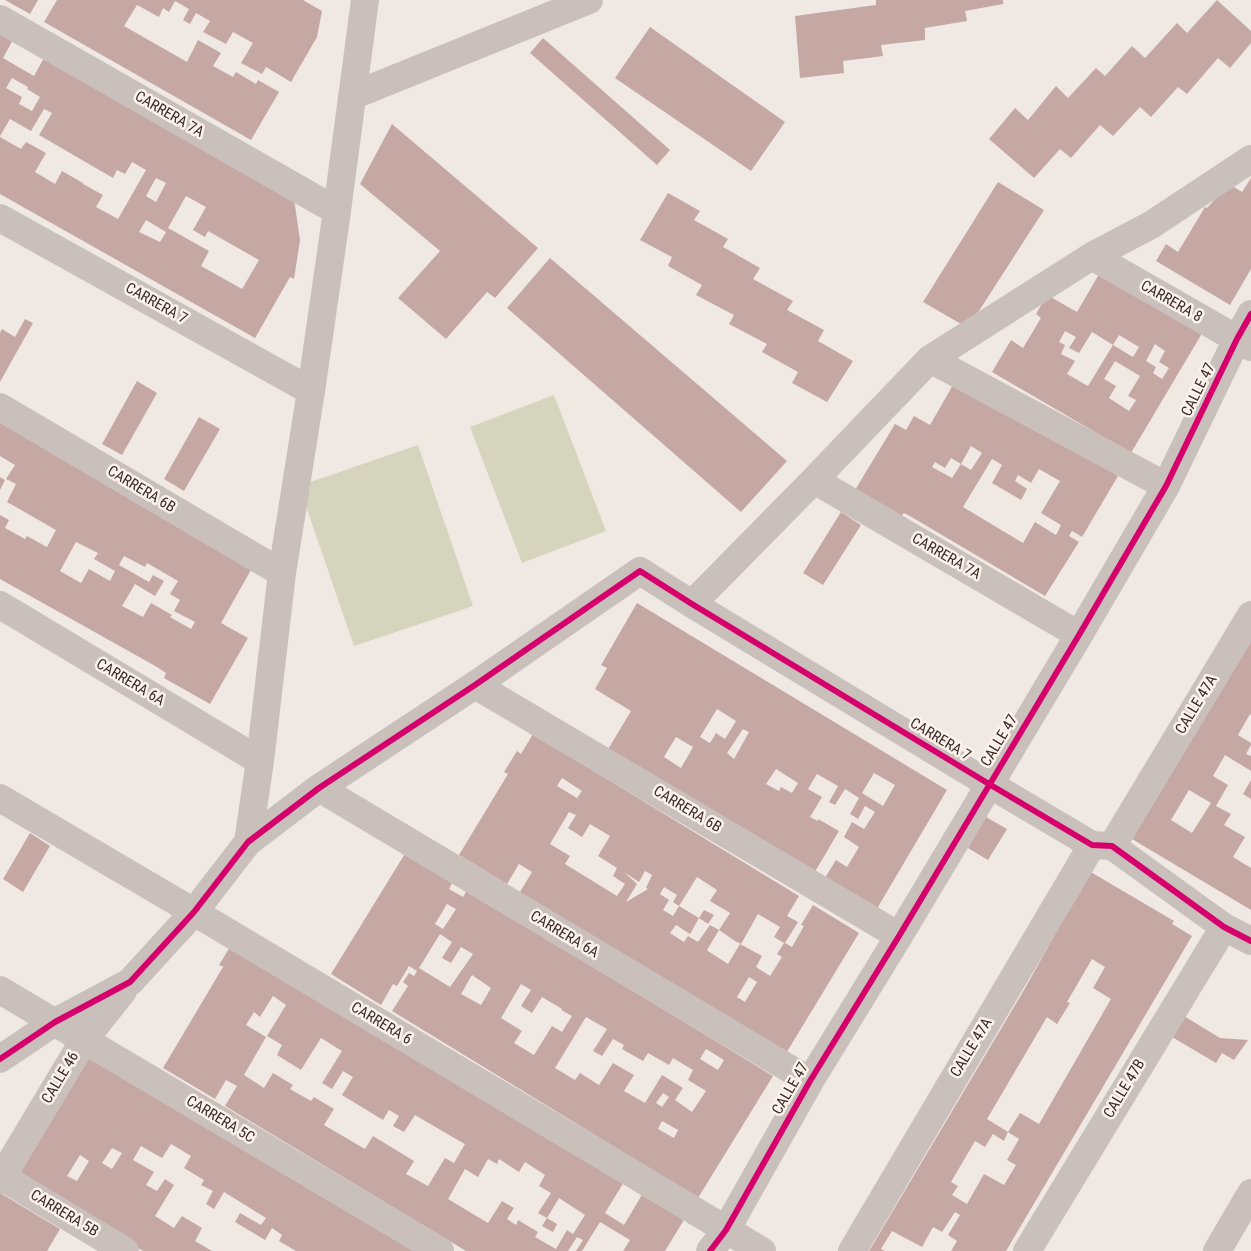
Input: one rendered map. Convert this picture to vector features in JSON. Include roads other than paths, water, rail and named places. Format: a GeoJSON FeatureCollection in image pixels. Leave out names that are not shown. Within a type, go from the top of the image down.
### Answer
{"type":"FeatureCollection","features":[{"type":"Feature","properties":{"kind":"street"},"geometry":{"type":"LineString","coordinates":[[352,96],[589,0]]}},
{"type":"Feature","properties":{"kind":"street"},"geometry":{"type":"LineString","coordinates":[[248,842],[260,761],[282,573],[337,211],[352,96],[359,3]]}},
{"type":"Feature","properties":{"kind":"street","name":"CARRERA 7A"},"geometry":{"type":"LineString","coordinates":[[0,19],[337,211]]}},
{"type":"Feature","properties":{"kind":"street"},"geometry":{"type":"LineString","coordinates":[[692,604],[930,359],[1092,256],[1151,225],[1251,159]]}},
{"type":"Feature","properties":{"kind":"street","name":"CARRERA 7"},"geometry":{"type":"LineString","coordinates":[[0,218],[311,391]]}},
{"type":"Feature","properties":{"kind":"street","name":"CARRERA 8"},"geometry":{"type":"LineString","coordinates":[[1092,256],[1244,343]]}},
{"type":"Feature","properties":{"kind":"street","name":"CALLE 47"},"geometry":{"type":"LineString","coordinates":[[718,1240],[810,1081],[1079,635],[1166,486],[1244,343],[1251,314]]}},
{"type":"Feature","properties":{"kind":"street"},"geometry":{"type":"LineString","coordinates":[[930,359],[1166,486]]}},
{"type":"Feature","properties":{"kind":"street","name":"CARRERA 6B"},"geometry":{"type":"LineString","coordinates":[[0,407],[282,573]]}},
{"type":"Feature","properties":{"kind":"street","name":"CARRERA 7A"},"geometry":{"type":"LineString","coordinates":[[814,480],[1079,635]]}},
{"type":"Feature","properties":{"kind":"street","name":"CARRERA 7"},"geometry":{"type":"LineString","coordinates":[[475,685],[640,571],[989,784],[1102,845],[1224,927],[1251,941]]}},
{"type":"Feature","properties":{"kind":"street","name":"CARRERA 6A"},"geometry":{"type":"LineString","coordinates":[[0,605],[260,761]]}},
{"type":"Feature","properties":{"kind":"street","name":"CALLE 47A"},"geometry":{"type":"LineString","coordinates":[[852,1251],[1102,845],[1251,615]]}},
{"type":"Feature","properties":{"kind":"street"},"geometry":{"type":"LineString","coordinates":[[248,842],[319,788],[475,685]]}},
{"type":"Feature","properties":{"kind":"street","name":"CARRERA 6B"},"geometry":{"type":"LineString","coordinates":[[475,685],[898,936]]}},
{"type":"Feature","properties":{"kind":"street","name":"CARRERA 6A"},"geometry":{"type":"LineString","coordinates":[[319,788],[810,1081]]}},
{"type":"Feature","properties":{"kind":"street","name":"CARRERA 6"},"geometry":{"type":"LineString","coordinates":[[0,798],[194,912],[718,1240],[762,1251]]}},
{"type":"Feature","properties":{"kind":"street","name":"CALLE 46"},"geometry":{"type":"LineString","coordinates":[[1,1178],[84,1040],[130,982],[194,912],[248,842]]}},
{"type":"Feature","properties":{"kind":"street","name":"CALLE 47B"},"geometry":{"type":"LineString","coordinates":[[1027,1251],[1224,927]]}},
{"type":"Feature","properties":{"kind":"street"},"geometry":{"type":"LineString","coordinates":[[0,1059],[55,1022],[130,982]]}},
{"type":"Feature","properties":{"kind":"street","name":"CARRERA 5C"},"geometry":{"type":"LineString","coordinates":[[0,990],[440,1251]]}},
{"type":"Feature","properties":{"kind":"street","name":"CARRERA 5B"},"geometry":{"type":"LineString","coordinates":[[1,1178],[125,1251]]}},
{"type":"Feature","properties":{"kind":"street"},"geometry":{"type":"LineString","coordinates":[[1217,1251],[1251,1193]]}}]}
